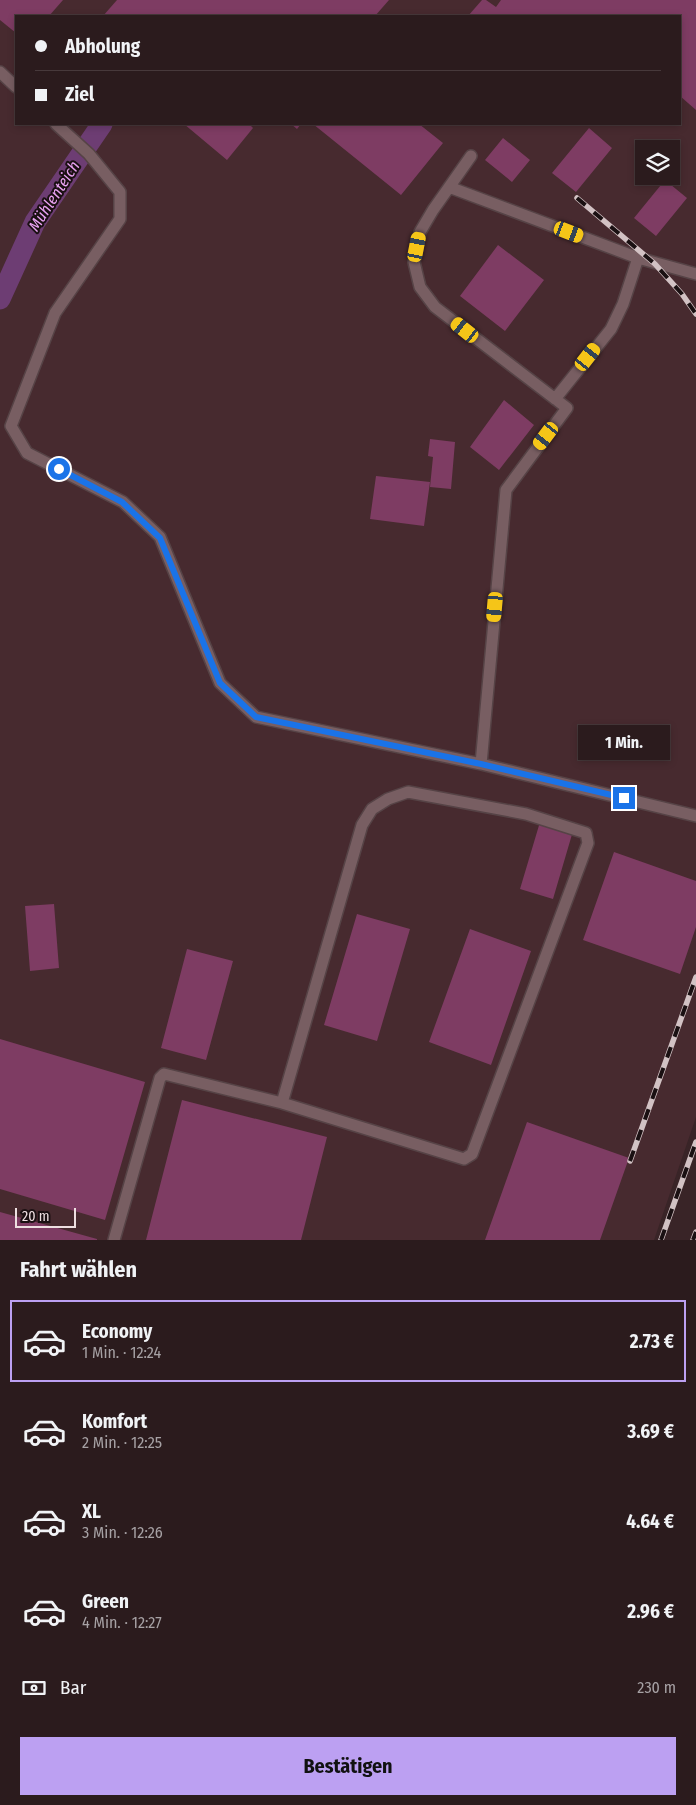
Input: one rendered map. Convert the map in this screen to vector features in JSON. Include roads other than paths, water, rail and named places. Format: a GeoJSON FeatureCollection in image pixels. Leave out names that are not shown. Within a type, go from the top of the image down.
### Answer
{"type":"FeatureCollection","features":[{"type":"Feature","properties":{"kind":"lane"},"geometry":{"type":"LineString","coordinates":[[0,72],[15,87]]}},
{"type":"Feature","properties":{"kind":"lane"},"geometry":{"type":"LineString","coordinates":[[57,125],[89,154],[120,192],[120,219],[55,313],[11,426],[27,453],[122,502],[160,538],[220,683],[256,717],[481,764],[696,816]]}},
{"type":"Feature","properties":{"kind":"lane"},"geometry":{"type":"LineString","coordinates":[[471,156],[420,232],[414,262],[420,287],[435,307],[567,408],[506,490],[481,764]]}},
{"type":"Feature","properties":{"kind":"lane"},"geometry":{"type":"LineString","coordinates":[[449,187],[638,258],[696,274]]}},
{"type":"Feature","properties":{"kind":"lane"},"geometry":{"type":"LineString","coordinates":[[555,399],[611,329],[623,304],[638,258]]}},
{"type":"Feature","properties":{"kind":"lane"},"geometry":{"type":"LineString","coordinates":[[114,1240],[160,1078],[164,1074],[282,1104],[464,1159],[472,1154],[588,843],[586,833],[526,814],[408,792],[388,799],[372,808],[362,825],[282,1104]]}},
{"type":"Feature","properties":{"kind":"waterway","name":"Mühlenteich"},"geometry":{"type":"LineString","coordinates":[[0,299],[35,222],[101,125]]}},
{"type":"Feature","properties":{"kind":"railway"},"geometry":{"type":"LineString","coordinates":[[577,198],[655,264],[682,294],[696,314]]}},
{"type":"Feature","properties":{"kind":"railway"},"geometry":{"type":"LineString","coordinates":[[630,1161],[696,977]]}},
{"type":"Feature","properties":{"kind":"railway"},"geometry":{"type":"LineString","coordinates":[[661,1240],[696,1142]]}},
{"type":"Feature","properties":{"kind":"railway"},"geometry":{"type":"LineString","coordinates":[[693,1240],[696,1232]]}}]}
